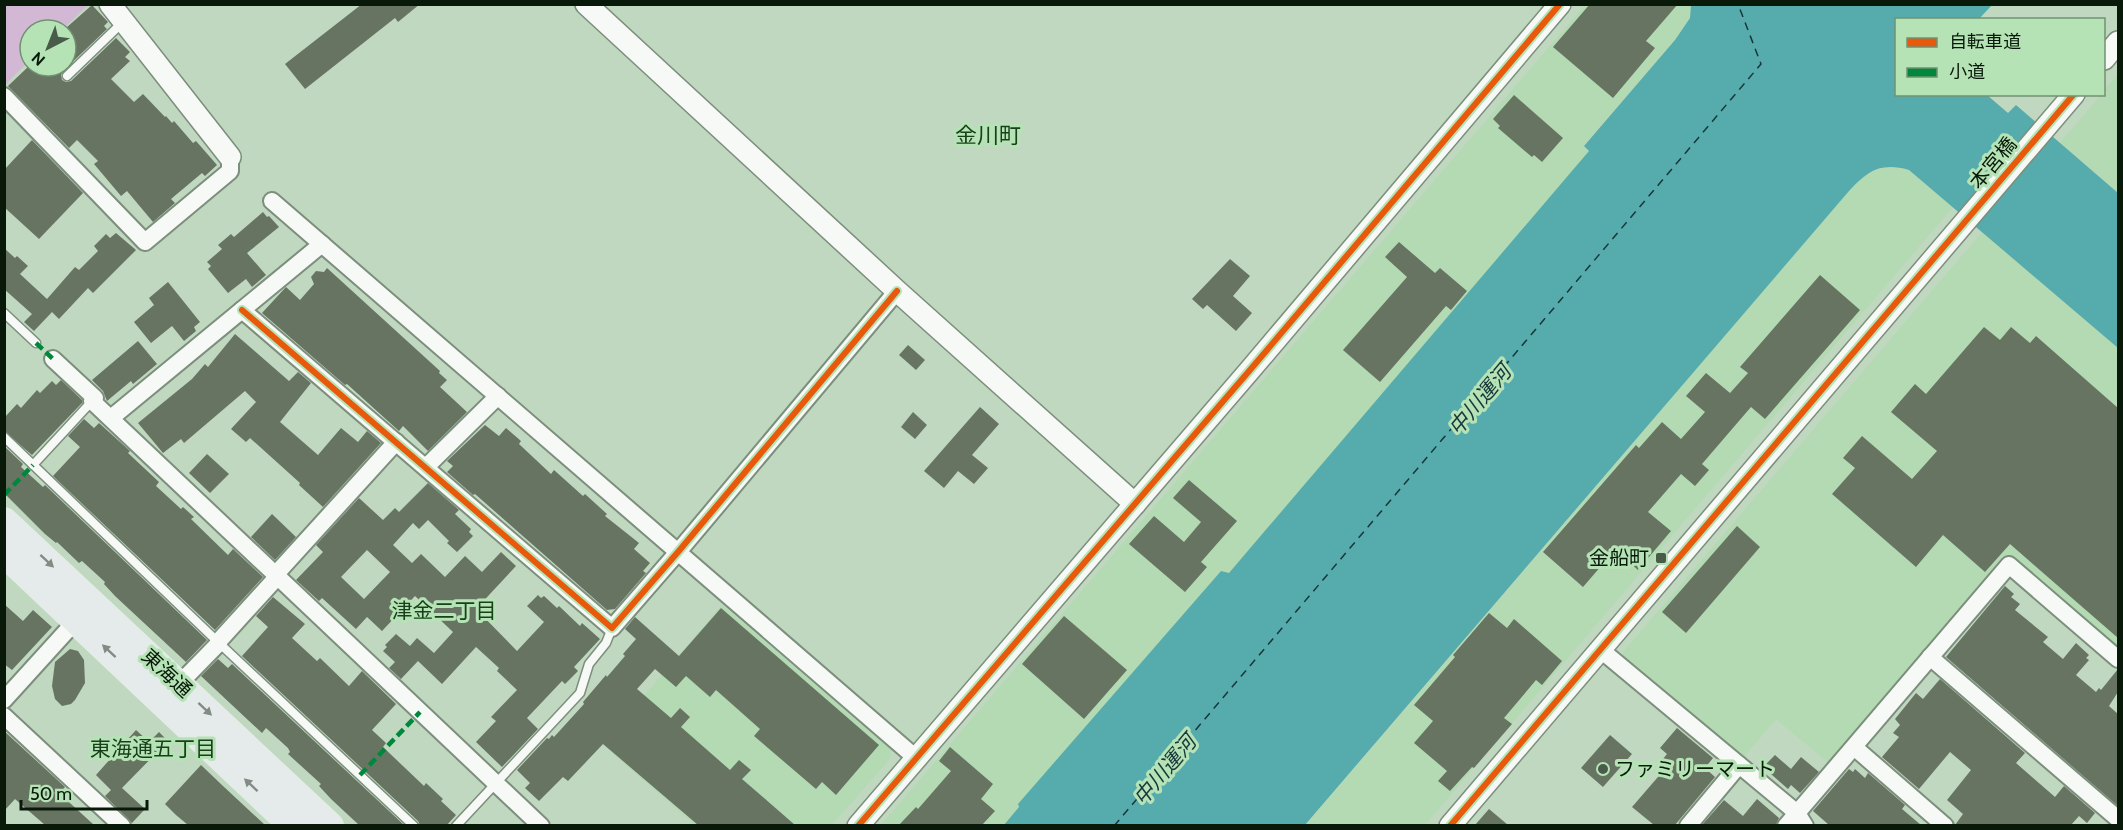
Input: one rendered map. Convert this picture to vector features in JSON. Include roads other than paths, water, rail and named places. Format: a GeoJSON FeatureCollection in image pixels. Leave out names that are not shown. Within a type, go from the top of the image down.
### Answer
{"type":"FeatureCollection","features":[{"type":"Feature","properties":{"kind":"main road","name":"東海通"},"geometry":{"type":"LineString","coordinates":[[4,521],[84,612],[179,684],[330,825]]}},
{"type":"Feature","properties":{"kind":"main road"},"geometry":{"type":"LineString","coordinates":[[4,553],[84,612],[293,825]]}},
{"type":"Feature","properties":{"kind":"street"},"geometry":{"type":"LineString","coordinates":[[4,96],[145,242],[230,171],[230,157],[110,4]]}},
{"type":"Feature","properties":{"kind":"street"},"geometry":{"type":"LineString","coordinates":[[586,4],[897,291],[1135,504]]}},
{"type":"Feature","properties":{"kind":"street"},"geometry":{"type":"LineString","coordinates":[[858,825],[1135,504],[1560,4]]}},
{"type":"Feature","properties":{"kind":"street"},"geometry":{"type":"LineString","coordinates":[[2105,57],[2118,42]]}},
{"type":"Feature","properties":{"kind":"street","name":"本宮橋"},"geometry":{"type":"LineString","coordinates":[[1450,825],[2072,96]]}},
{"type":"Feature","properties":{"kind":"street"},"geometry":{"type":"LineString","coordinates":[[272,201],[916,758]]}},
{"type":"Feature","properties":{"kind":"street"},"geometry":{"type":"LineString","coordinates":[[111,418],[322,244]]}},
{"type":"Feature","properties":{"kind":"street"},"geometry":{"type":"LineString","coordinates":[[242,310],[612,628],[897,291]]}},
{"type":"Feature","properties":{"kind":"street"},"geometry":{"type":"LineString","coordinates":[[53,359],[111,418],[542,825]]}},
{"type":"Feature","properties":{"kind":"street"},"geometry":{"type":"LineString","coordinates":[[426,467],[498,396]]}},
{"type":"Feature","properties":{"kind":"street"},"geometry":{"type":"LineString","coordinates":[[179,684],[396,442]]}},
{"type":"Feature","properties":{"kind":"street"},"geometry":{"type":"LineString","coordinates":[[1600,650],[1739,765],[1796,821],[1854,747],[2009,565],[2118,659]]}},
{"type":"Feature","properties":{"kind":"street"},"geometry":{"type":"LineString","coordinates":[[4,700],[84,612]]}},
{"type":"Feature","properties":{"kind":"street"},"geometry":{"type":"LineString","coordinates":[[1930,657],[2118,819]]}},
{"type":"Feature","properties":{"kind":"street"},"geometry":{"type":"LineString","coordinates":[[4,716],[122,825]]}},
{"type":"Feature","properties":{"kind":"street"},"geometry":{"type":"LineString","coordinates":[[1854,747],[1945,825]]}},
{"type":"Feature","properties":{"kind":"street"},"geometry":{"type":"LineString","coordinates":[[1688,825],[1739,765]]}},
{"type":"Feature","properties":{"kind":"street"},"geometry":{"type":"LineString","coordinates":[[293,825],[310,806]]}},
{"type":"Feature","properties":{"kind":"lane"},"geometry":{"type":"LineString","coordinates":[[78,65],[123,21]]}},
{"type":"Feature","properties":{"kind":"lane"},"geometry":{"type":"LineString","coordinates":[[4,313],[36,343]]}},
{"type":"Feature","properties":{"kind":"lane"},"geometry":{"type":"LineString","coordinates":[[33,465],[94,399]]}},
{"type":"Feature","properties":{"kind":"lane"},"geometry":{"type":"LineString","coordinates":[[4,437],[414,825]]}},
{"type":"Feature","properties":{"kind":"lane"},"geometry":{"type":"LineString","coordinates":[[456,825],[580,693],[589,664],[606,643],[612,628]]}},
{"type":"Feature","properties":{"kind":"water","name":"中川運河"},"geometry":{"type":"Polygon","coordinates":[[[1691,5],[1992,5],[1980,18],[1895,18],[1895,96],[1988,96],[2008,113],[2016,105],[2118,193],[2118,348],[1909,170],[1890,167],[1875,170],[1862,178],[1849,191],[1305,825],[1003,826],[1019,807],[1018,804],[1221,571],[1229,573],[1589,151],[1584,146],[1675,40],[1690,18],[1691,5]]]}},
{"type":"Feature","properties":{"kind":"place","name":"金船町"},"geometry":{"type":"Point","coordinates":[1661,558]}},
{"type":"Feature","properties":{"kind":"place","name":"ファミリーマート"},"geometry":{"type":"Point","coordinates":[1603,769]}},
{"type":"Feature","properties":{"kind":"district","name":"金川町"},"geometry":{"type":"Point","coordinates":[988,135]}},
{"type":"Feature","properties":{"kind":"district","name":"津金二丁目"},"geometry":{"type":"Point","coordinates":[444,611]}},
{"type":"Feature","properties":{"kind":"district","name":"東海通五丁目"},"geometry":{"type":"Point","coordinates":[153,749]}}]}
